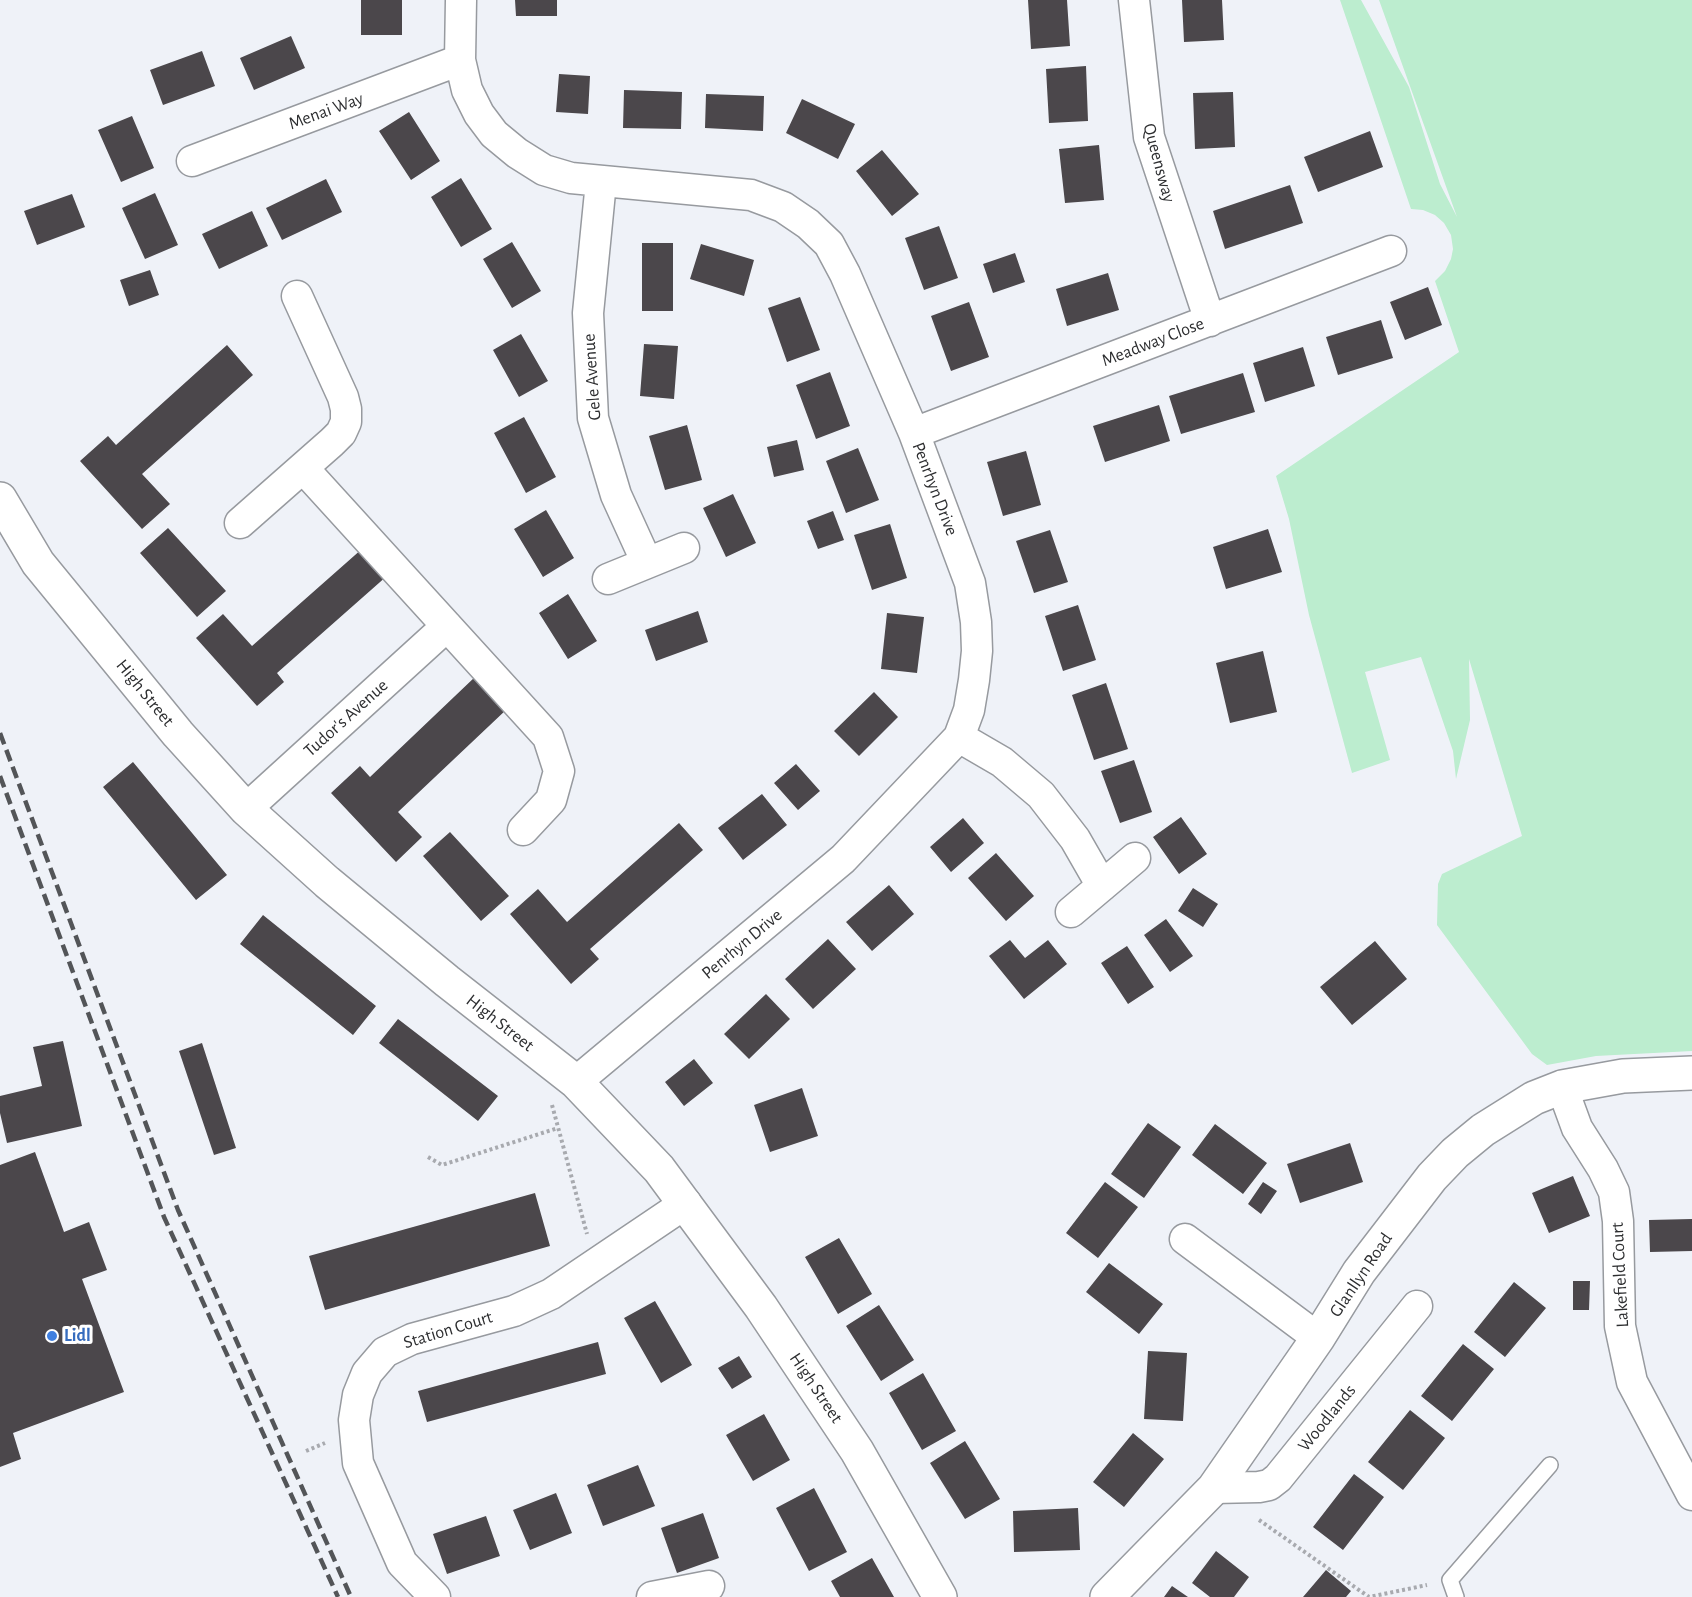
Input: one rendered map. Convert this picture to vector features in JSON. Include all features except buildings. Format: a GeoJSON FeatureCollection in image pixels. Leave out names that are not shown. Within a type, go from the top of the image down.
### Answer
{"type":"FeatureCollection","features":[{"type":"Feature","properties":{"kind":"street","name":"Penrhyn Drive"},"geometry":{"type":"LineString","coordinates":[[461,0],[460,60],[467,90],[478,114],[494,134],[509,147],[544,170],[572,178],[751,195],[783,207],[808,224],[829,244],[845,274],[915,433],[970,583],[976,622],[977,651],[974,680],[969,710],[959,738],[843,859],[576,1082]]}},
{"type":"Feature","properties":{"kind":"street","name":"Queensway"},"geometry":{"type":"LineString","coordinates":[[1134,0],[1149,137],[1210,321]]}},
{"type":"Feature","properties":{"kind":"street","name":"Menai Way"},"geometry":{"type":"LineString","coordinates":[[191,161],[460,60]]}},
{"type":"Feature","properties":{"kind":"street","name":"Gele Avenue"},"geometry":{"type":"LineString","coordinates":[[602,182],[588,314],[593,418],[616,495],[646,564]]}},
{"type":"Feature","properties":{"kind":"street","name":"Meadway Close"},"geometry":{"type":"LineString","coordinates":[[915,433],[1391,251]]}},
{"type":"Feature","properties":{"kind":"street"},"geometry":{"type":"LineString","coordinates":[[240,523],[341,433],[346,422],[343,397],[297,297]]}},
{"type":"Feature","properties":{"kind":"street"},"geometry":{"type":"LineString","coordinates":[[303,468],[548,737],[559,771],[551,800],[523,830]]}},
{"type":"Feature","properties":{"kind":"street","name":"High Street"},"geometry":{"type":"LineString","coordinates":[[0,499],[38,563],[178,734],[246,809],[352,903],[576,1082],[659,1169],[761,1307],[857,1451],[940,1597]]}},
{"type":"Feature","properties":{"kind":"street"},"geometry":{"type":"LineString","coordinates":[[608,579],[684,548]]}},
{"type":"Feature","properties":{"kind":"street","name":"Tudor's Avenue"},"geometry":{"type":"LineString","coordinates":[[246,809],[447,626]]}},
{"type":"Feature","properties":{"kind":"street"},"geometry":{"type":"LineString","coordinates":[[959,738],[1002,762],[1041,795],[1075,839],[1102,886]]}},
{"type":"Feature","properties":{"kind":"street"},"geometry":{"type":"LineString","coordinates":[[1071,912],[1135,858]]}},
{"type":"Feature","properties":{"kind":"street","name":"Glanllyn Road"},"geometry":{"type":"LineString","coordinates":[[1107,1597],[1214,1488],[1318,1338],[1359,1272],[1432,1177],[1483,1130],[1534,1098],[1562,1087],[1623,1076],[1692,1072]]}},
{"type":"Feature","properties":{"kind":"street","name":"Lakefield Court"},"geometry":{"type":"LineString","coordinates":[[1562,1087],[1577,1128],[1603,1169],[1614,1192],[1618,1221],[1620,1326],[1632,1382],[1692,1495]]}},
{"type":"Feature","properties":{"kind":"street","name":"Station Court"},"geometry":{"type":"LineString","coordinates":[[435,1597],[402,1563],[358,1463],[354,1420],[358,1395],[367,1373],[385,1352],[403,1343],[532,1304],[551,1294],[686,1203]]}},
{"type":"Feature","properties":{"kind":"street"},"geometry":{"type":"LineString","coordinates":[[1185,1239],[1318,1338]]}},
{"type":"Feature","properties":{"kind":"street","name":"Woodlands"},"geometry":{"type":"LineString","coordinates":[[1214,1488],[1259,1487],[1269,1485],[1278,1478],[1417,1306]]}},
{"type":"Feature","properties":{"kind":"street"},"geometry":{"type":"LineString","coordinates":[[652,1597],[709,1586]]}},
{"type":"Feature","properties":{"kind":"lane"},"geometry":{"type":"LineString","coordinates":[[1456,1597],[1449,1580],[1550,1465]]}},
{"type":"Feature","properties":{"kind":"path"},"geometry":{"type":"LineString","coordinates":[[537,1051],[595,1264]]}},
{"type":"Feature","properties":{"kind":"path"},"geometry":{"type":"LineString","coordinates":[[428,1157],[442,1165],[558,1128]]}},
{"type":"Feature","properties":{"kind":"path"},"geometry":{"type":"LineString","coordinates":[[1214,1488],[1370,1597],[1449,1580]]}},
{"type":"Feature","properties":{"kind":"green space"},"geometry":{"type":"Polygon","coordinates":[[[1340,0],[1361,0],[1409,87],[1440,184],[1457,217],[1379,0],[1692,0],[1692,1051],[1596,1056],[1547,1065],[1532,1054],[1437,925],[1438,884],[1442,874],[1522,836],[1469,659],[1470,720],[1456,779],[1453,751],[1421,657],[1365,672],[1390,760],[1352,773],[1309,615],[1289,519],[1276,476],[1459,352],[1435,281],[1445,271],[1451,259],[1453,249],[1451,235],[1444,223],[1435,215],[1423,210],[1411,209],[1340,0]]]}},
{"type":"Feature","properties":{"kind":"railway"},"geometry":{"type":"LineString","coordinates":[[0,733],[178,1210],[351,1597]]}},
{"type":"Feature","properties":{"kind":"railway"},"geometry":{"type":"LineString","coordinates":[[0,776],[164,1217],[338,1597]]}},
{"type":"Feature","properties":{"kind":"place","name":"Lidl"},"geometry":{"type":"Point","coordinates":[52,1336]}}]}
